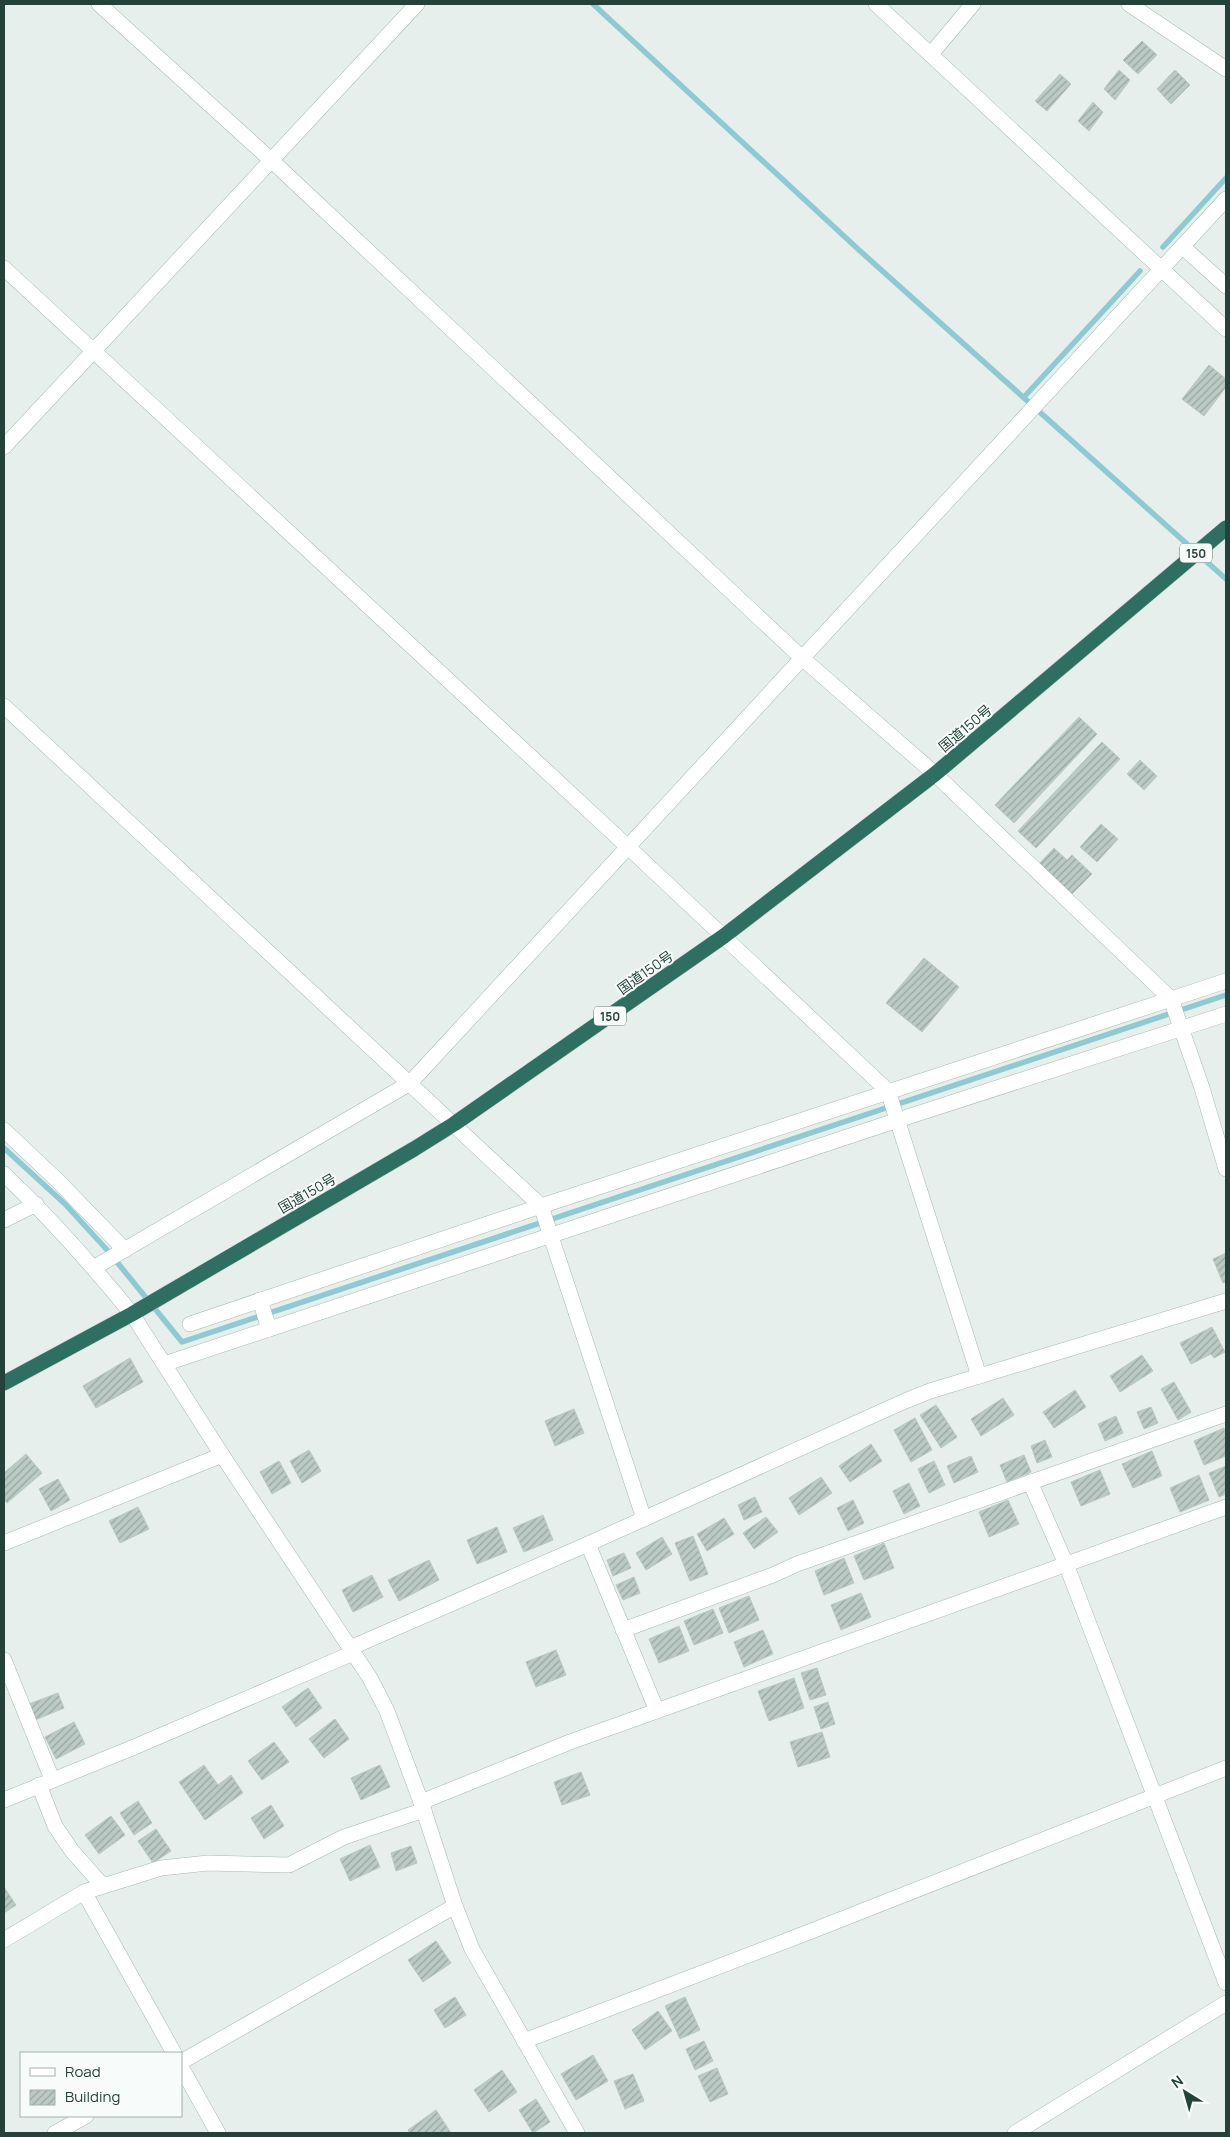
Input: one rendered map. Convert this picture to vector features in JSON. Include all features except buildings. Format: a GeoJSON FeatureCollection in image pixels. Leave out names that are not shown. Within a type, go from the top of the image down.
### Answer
{"type":"FeatureCollection","features":[{"type":"Feature","properties":{"kind":"highway","name":"国道150号"},"geometry":{"type":"LineString","coordinates":[[4,1383],[132,1314],[454,1124],[724,936],[935,774],[1226,528]]}},
{"type":"Feature","properties":{"kind":"street"},"geometry":{"type":"LineString","coordinates":[[99,4],[270,160],[802,658],[935,774],[1171,999],[1202,1088],[1226,1169]]}},
{"type":"Feature","properties":{"kind":"street"},"geometry":{"type":"LineString","coordinates":[[4,447],[417,4]]}},
{"type":"Feature","properties":{"kind":"street"},"geometry":{"type":"LineString","coordinates":[[876,4],[1226,328]]}},
{"type":"Feature","properties":{"kind":"street"},"geometry":{"type":"LineString","coordinates":[[931,54],[973,4]]}},
{"type":"Feature","properties":{"kind":"street"},"geometry":{"type":"LineString","coordinates":[[1129,4],[1226,69]]}},
{"type":"Feature","properties":{"kind":"street"},"geometry":{"type":"LineString","coordinates":[[95,1268],[410,1083],[1226,199]]}},
{"type":"Feature","properties":{"kind":"street"},"geometry":{"type":"LineString","coordinates":[[1183,246],[1226,286]]}},
{"type":"Feature","properties":{"kind":"street"},"geometry":{"type":"LineString","coordinates":[[4,268],[724,936],[888,1091],[980,1376]]}},
{"type":"Feature","properties":{"kind":"street"},"geometry":{"type":"LineString","coordinates":[[4,706],[541,1206],[644,1519]]}},
{"type":"Feature","properties":{"kind":"street"},"geometry":{"type":"LineString","coordinates":[[190,1324],[888,1091],[1226,981]]}},
{"type":"Feature","properties":{"kind":"street"},"geometry":{"type":"LineString","coordinates":[[164,1364],[898,1120],[1226,1014]]}},
{"type":"Feature","properties":{"kind":"street"},"geometry":{"type":"LineString","coordinates":[[4,1130],[58,1181],[125,1250]]}},
{"type":"Feature","properties":{"kind":"street"},"geometry":{"type":"LineString","coordinates":[[4,1174],[36,1204],[95,1268],[132,1314],[222,1455],[370,1678],[388,1711],[423,1806],[455,1906],[472,1949],[577,2133]]}},
{"type":"Feature","properties":{"kind":"street"},"geometry":{"type":"LineString","coordinates":[[4,1220],[36,1204]]}},
{"type":"Feature","properties":{"kind":"street"},"geometry":{"type":"LineString","coordinates":[[260,1300],[269,1329]]}},
{"type":"Feature","properties":{"kind":"street"},"geometry":{"type":"LineString","coordinates":[[4,1800],[132,1748],[905,1401],[980,1376],[1226,1301]]}},
{"type":"Feature","properties":{"kind":"street"},"geometry":{"type":"LineString","coordinates":[[623,1630],[773,1576],[797,1564],[1226,1414]]}},
{"type":"Feature","properties":{"kind":"street"},"geometry":{"type":"LineString","coordinates":[[4,1543],[222,1455]]}},
{"type":"Feature","properties":{"kind":"street"},"geometry":{"type":"LineString","coordinates":[[1030,1482],[1066,1564],[1226,1982]]}},
{"type":"Feature","properties":{"kind":"street"},"geometry":{"type":"LineString","coordinates":[[4,1940],[84,1892],[161,1868],[208,1863],[290,1865],[344,1837],[423,1806],[570,1742],[1226,1507]]}},
{"type":"Feature","properties":{"kind":"street"},"geometry":{"type":"LineString","coordinates":[[588,1544],[656,1711]]}},
{"type":"Feature","properties":{"kind":"street"},"geometry":{"type":"LineString","coordinates":[[4,1660],[46,1782],[55,1826],[72,1851],[103,1886]]}},
{"type":"Feature","properties":{"kind":"street"},"geometry":{"type":"LineString","coordinates":[[524,2041],[809,1932],[1226,1768]]}},
{"type":"Feature","properties":{"kind":"street"},"geometry":{"type":"LineString","coordinates":[[84,1892],[173,2052]]}},
{"type":"Feature","properties":{"kind":"street"},"geometry":{"type":"LineString","coordinates":[[182,2061],[455,1906]]}},
{"type":"Feature","properties":{"kind":"street"},"geometry":{"type":"LineString","coordinates":[[1015,2133],[1226,2003]]}},
{"type":"Feature","properties":{"kind":"street"},"geometry":{"type":"LineString","coordinates":[[182,2069],[218,2133]]}},
{"type":"Feature","properties":{"kind":"street"},"geometry":{"type":"LineString","coordinates":[[55,2133],[84,2117]]}},
{"type":"Feature","properties":{"kind":"waterway"},"geometry":{"type":"LineString","coordinates":[[593,4],[859,250],[1226,579]]}},
{"type":"Feature","properties":{"kind":"waterway"},"geometry":{"type":"LineString","coordinates":[[1163,247],[1226,178]]}},
{"type":"Feature","properties":{"kind":"waterway"},"geometry":{"type":"LineString","coordinates":[[1024,397],[1140,271]]}},
{"type":"Feature","properties":{"kind":"waterway"},"geometry":{"type":"LineString","coordinates":[[4,1148],[65,1204],[108,1251],[182,1342],[1226,995]]}}]}
